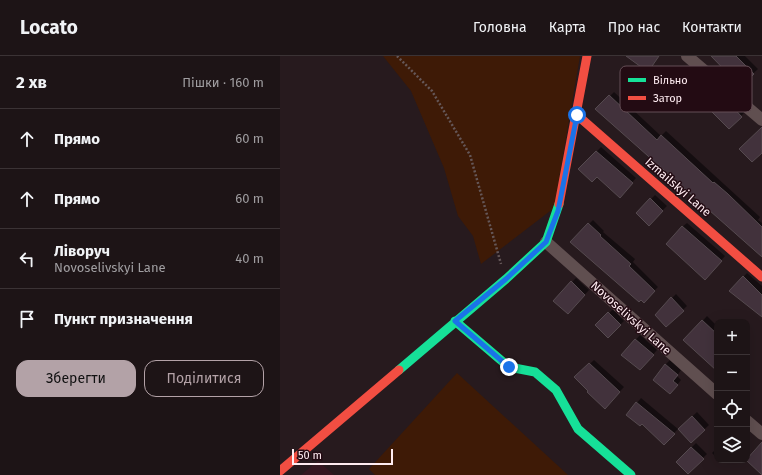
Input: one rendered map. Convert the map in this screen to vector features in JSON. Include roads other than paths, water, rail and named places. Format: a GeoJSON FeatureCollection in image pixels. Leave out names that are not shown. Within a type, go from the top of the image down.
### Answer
{"type":"FeatureCollection","features":[{"type":"Feature","properties":{"kind":"street"},"geometry":{"type":"LineString","coordinates":[[280,471],[506,279],[546,242],[558,211],[587,56]]}},
{"type":"Feature","properties":{"kind":"street"},"geometry":{"type":"LineString","coordinates":[[687,56],[699,66]]}},
{"type":"Feature","properties":{"kind":"street"},"geometry":{"type":"LineString","coordinates":[[752,111],[762,120]]}},
{"type":"Feature","properties":{"kind":"street","name":"Izmailskyi Lane"},"geometry":{"type":"LineString","coordinates":[[577,115],[762,277]]}},
{"type":"Feature","properties":{"kind":"street","name":"Novoselivskyi Lane"},"geometry":{"type":"LineString","coordinates":[[546,242],[714,391]]}},
{"type":"Feature","properties":{"kind":"street"},"geometry":{"type":"LineString","coordinates":[[455,321],[509,367],[535,372],[556,390],[578,429],[631,475]]}},
{"type":"Feature","properties":{"kind":"street"},"geometry":{"type":"LineString","coordinates":[[750,424],[762,434]]}}]}
